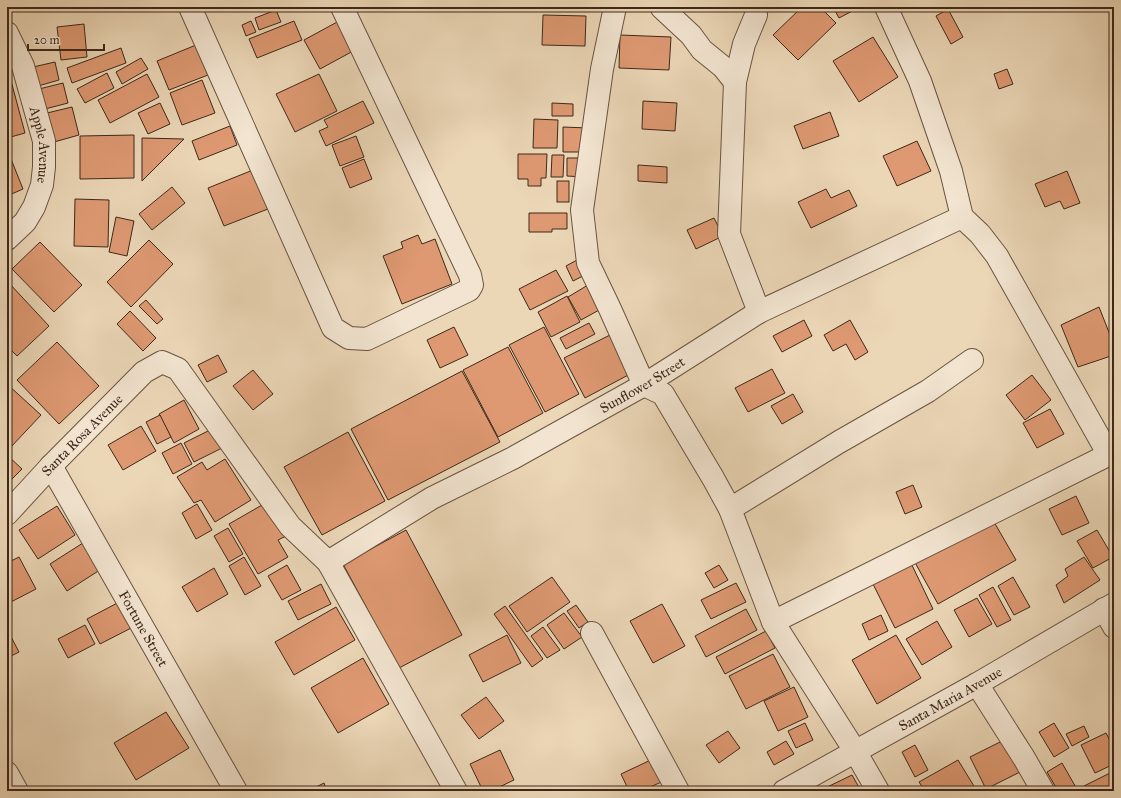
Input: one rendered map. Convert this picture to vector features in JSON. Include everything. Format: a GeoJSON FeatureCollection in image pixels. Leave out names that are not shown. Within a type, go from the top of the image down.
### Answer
{"type":"FeatureCollection","features":[{"type":"Feature","properties":{"kind":"street"},"geometry":{"type":"LineString","coordinates":[[190,7],[333,328],[349,338],[367,339],[469,290],[472,285],[470,275],[342,7]]}},
{"type":"Feature","properties":{"kind":"street"},"geometry":{"type":"LineString","coordinates":[[615,7],[602,69],[582,210],[588,263],[644,385],[663,394],[730,509],[773,622],[855,751],[878,791]]}},
{"type":"Feature","properties":{"kind":"street"},"geometry":{"type":"LineString","coordinates":[[773,622],[1112,454],[997,256],[980,234],[962,217],[951,171],[920,81],[886,7]]}},
{"type":"Feature","properties":{"kind":"street"},"geometry":{"type":"LineString","coordinates":[[662,8],[691,34],[702,50],[723,67],[734,82]]}},
{"type":"Feature","properties":{"kind":"street"},"geometry":{"type":"LineString","coordinates":[[756,15],[744,44],[734,82],[729,234],[759,312]]}},
{"type":"Feature","properties":{"kind":"street","name":"Apple Avenue"},"geometry":{"type":"LineString","coordinates":[[7,33],[15,68],[44,140],[42,185],[34,207],[25,222],[7,239]]}},
{"type":"Feature","properties":{"kind":"street","name":"Sunflower Street"},"geometry":{"type":"LineString","coordinates":[[328,562],[432,498],[514,458],[644,385],[759,312],[962,217]]}},
{"type":"Feature","properties":{"kind":"street"},"geometry":{"type":"LineString","coordinates":[[730,509],[839,442],[928,391],[972,360]]}},
{"type":"Feature","properties":{"kind":"street","name":"Santa Rosa Avenue"},"geometry":{"type":"LineString","coordinates":[[7,514],[51,466],[144,372],[162,362],[178,370],[290,526],[328,562]]}},
{"type":"Feature","properties":{"kind":"street","name":"Fortune Street"},"geometry":{"type":"LineString","coordinates":[[51,466],[236,791]]}},
{"type":"Feature","properties":{"kind":"street"},"geometry":{"type":"LineString","coordinates":[[328,562],[456,791]]}},
{"type":"Feature","properties":{"kind":"street","name":"Santa Maria Avenue"},"geometry":{"type":"LineString","coordinates":[[784,791],[977,684],[1111,613]]}},
{"type":"Feature","properties":{"kind":"street"},"geometry":{"type":"LineString","coordinates":[[592,633],[678,791]]}},
{"type":"Feature","properties":{"kind":"street"},"geometry":{"type":"LineString","coordinates":[[977,684],[1043,791]]}},
{"type":"Feature","properties":{"kind":"street"},"geometry":{"type":"LineString","coordinates":[[7,773],[17,791]]}},
{"type":"Feature","properties":{"kind":"building"},"geometry":{"type":"Polygon","coordinates":[[[802,7],[820,7],[836,23],[798,60],[773,35],[802,7]]]}},
{"type":"Feature","properties":{"kind":"building"},"geometry":{"type":"Polygon","coordinates":[[[833,7],[860,7],[839,18],[833,7]]]}},
{"type":"Feature","properties":{"kind":"building"},"geometry":{"type":"Polygon","coordinates":[[[948,9],[963,37],[951,44],[936,16],[948,9]]]}},
{"type":"Feature","properties":{"kind":"building"},"geometry":{"type":"Polygon","coordinates":[[[276,10],[281,22],[259,30],[255,18],[276,10]]]}},
{"type":"Feature","properties":{"kind":"building"},"geometry":{"type":"Polygon","coordinates":[[[543,15],[586,16],[585,46],[542,45],[543,15]]]}},
{"type":"Feature","properties":{"kind":"building"},"geometry":{"type":"Polygon","coordinates":[[[251,21],[256,32],[246,36],[242,25],[251,21]]]}},
{"type":"Feature","properties":{"kind":"building"},"geometry":{"type":"Polygon","coordinates":[[[294,21],[302,40],[257,58],[249,39],[294,21]]]}},
{"type":"Feature","properties":{"kind":"building"},"geometry":{"type":"Polygon","coordinates":[[[339,21],[355,50],[320,69],[304,40],[339,21]]]}},
{"type":"Feature","properties":{"kind":"building"},"geometry":{"type":"Polygon","coordinates":[[[84,24],[87,57],[61,60],[57,27],[84,24]]]}},
{"type":"Feature","properties":{"kind":"building"},"geometry":{"type":"Polygon","coordinates":[[[620,35],[671,37],[669,70],[619,68],[620,35]]]}},
{"type":"Feature","properties":{"kind":"building"},"geometry":{"type":"Polygon","coordinates":[[[873,37],[898,77],[859,102],[833,61],[873,37]]]}},
{"type":"Feature","properties":{"kind":"building"},"geometry":{"type":"Polygon","coordinates":[[[196,45],[208,75],[169,90],[157,61],[196,45]]]}},
{"type":"Feature","properties":{"kind":"building"},"geometry":{"type":"Polygon","coordinates":[[[121,48],[126,63],[72,83],[67,68],[121,48]]]}},
{"type":"Feature","properties":{"kind":"building"},"geometry":{"type":"Polygon","coordinates":[[[141,58],[148,69],[122,84],[116,72],[141,58]]]}},
{"type":"Feature","properties":{"kind":"building"},"geometry":{"type":"Polygon","coordinates":[[[55,62],[59,80],[38,86],[33,67],[55,62]]]}},
{"type":"Feature","properties":{"kind":"building"},"geometry":{"type":"Polygon","coordinates":[[[1007,69],[1013,84],[999,89],[994,74],[1007,69]]]}},
{"type":"Feature","properties":{"kind":"building"},"geometry":{"type":"Polygon","coordinates":[[[107,73],[114,88],[85,103],[77,89],[107,73]]]}},
{"type":"Feature","properties":{"kind":"building"},"geometry":{"type":"Polygon","coordinates":[[[147,74],[159,97],[110,123],[98,100],[147,74]]]}},
{"type":"Feature","properties":{"kind":"building"},"geometry":{"type":"Polygon","coordinates":[[[319,74],[337,111],[295,132],[276,94],[319,74]]]}},
{"type":"Feature","properties":{"kind":"building"},"geometry":{"type":"Polygon","coordinates":[[[10,77],[25,133],[7,138],[7,78],[10,77]]]}},
{"type":"Feature","properties":{"kind":"building"},"geometry":{"type":"Polygon","coordinates":[[[202,80],[215,113],[182,125],[170,93],[202,80]]]}},
{"type":"Feature","properties":{"kind":"building"},"geometry":{"type":"Polygon","coordinates":[[[63,83],[68,103],[45,109],[39,89],[63,83]]]}},
{"type":"Feature","properties":{"kind":"building"},"geometry":{"type":"Polygon","coordinates":[[[363,101],[374,123],[326,146],[319,131],[328,127],[324,120],[363,101]]]}},
{"type":"Feature","properties":{"kind":"building"},"geometry":{"type":"Polygon","coordinates":[[[643,101],[677,103],[675,131],[642,129],[643,101]]]}},
{"type":"Feature","properties":{"kind":"building"},"geometry":{"type":"Polygon","coordinates":[[[160,103],[170,124],[148,134],[138,113],[160,103]]]}},
{"type":"Feature","properties":{"kind":"building"},"geometry":{"type":"Polygon","coordinates":[[[552,103],[573,104],[573,116],[552,116],[552,103]]]}},
{"type":"Feature","properties":{"kind":"building"},"geometry":{"type":"Polygon","coordinates":[[[72,107],[79,135],[54,142],[47,113],[72,107]]]}},
{"type":"Feature","properties":{"kind":"building"},"geometry":{"type":"Polygon","coordinates":[[[830,112],[839,136],[803,149],[794,126],[830,112]]]}},
{"type":"Feature","properties":{"kind":"building"},"geometry":{"type":"Polygon","coordinates":[[[534,119],[558,120],[557,148],[533,148],[534,119]]]}},
{"type":"Feature","properties":{"kind":"building"},"geometry":{"type":"Polygon","coordinates":[[[230,126],[237,145],[199,160],[192,141],[230,126]]]}},
{"type":"Feature","properties":{"kind":"building"},"geometry":{"type":"Polygon","coordinates":[[[563,127],[588,128],[587,152],[563,152],[563,127]]]}},
{"type":"Feature","properties":{"kind":"building"},"geometry":{"type":"Polygon","coordinates":[[[134,135],[134,178],[80,179],[80,136],[134,135]]]}},
{"type":"Feature","properties":{"kind":"building"},"geometry":{"type":"Polygon","coordinates":[[[356,136],[364,157],[340,166],[332,145],[356,136]]]}},
{"type":"Feature","properties":{"kind":"building"},"geometry":{"type":"Polygon","coordinates":[[[142,138],[184,139],[142,181],[142,138]]]}},
{"type":"Feature","properties":{"kind":"building"},"geometry":{"type":"Polygon","coordinates":[[[917,141],[931,171],[897,186],[883,156],[917,141]]]}},
{"type":"Feature","properties":{"kind":"building"},"geometry":{"type":"Polygon","coordinates":[[[9,154],[23,189],[7,196],[7,155],[9,154]]]}},
{"type":"Feature","properties":{"kind":"building"},"geometry":{"type":"Polygon","coordinates":[[[518,154],[547,154],[546,178],[541,178],[541,186],[528,186],[528,179],[518,179],[518,154]]]}},
{"type":"Feature","properties":{"kind":"building"},"geometry":{"type":"Polygon","coordinates":[[[552,155],[564,155],[563,177],[551,177],[552,155]]]}},
{"type":"Feature","properties":{"kind":"building"},"geometry":{"type":"Polygon","coordinates":[[[567,158],[584,158],[584,177],[567,176],[567,158]]]}},
{"type":"Feature","properties":{"kind":"building"},"geometry":{"type":"Polygon","coordinates":[[[364,159],[372,179],[350,188],[342,168],[364,159]]]}},
{"type":"Feature","properties":{"kind":"building"},"geometry":{"type":"Polygon","coordinates":[[[638,165],[667,167],[667,183],[638,181],[638,165]]]}},
{"type":"Feature","properties":{"kind":"building"},"geometry":{"type":"Polygon","coordinates":[[[253,170],[268,209],[224,226],[208,188],[253,170]]]}},
{"type":"Feature","properties":{"kind":"building"},"geometry":{"type":"Polygon","coordinates":[[[1067,171],[1080,203],[1064,209],[1060,201],[1045,207],[1035,184],[1067,171]]]}},
{"type":"Feature","properties":{"kind":"building"},"geometry":{"type":"Polygon","coordinates":[[[557,181],[569,181],[569,202],[557,202],[557,181]]]}},
{"type":"Feature","properties":{"kind":"building"},"geometry":{"type":"Polygon","coordinates":[[[172,187],[185,203],[152,230],[139,214],[172,187]]]}},
{"type":"Feature","properties":{"kind":"building"},"geometry":{"type":"Polygon","coordinates":[[[826,189],[831,198],[849,190],[857,206],[811,228],[798,202],[826,189]]]}},
{"type":"Feature","properties":{"kind":"building"},"geometry":{"type":"Polygon","coordinates":[[[75,199],[109,200],[108,247],[74,246],[75,199]]]}},
{"type":"Feature","properties":{"kind":"building"},"geometry":{"type":"Polygon","coordinates":[[[529,213],[567,213],[567,229],[552,229],[552,232],[529,232],[529,213]]]}},
{"type":"Feature","properties":{"kind":"building"},"geometry":{"type":"Polygon","coordinates":[[[116,217],[134,221],[127,256],[109,252],[116,217]]]}},
{"type":"Feature","properties":{"kind":"building"},"geometry":{"type":"Polygon","coordinates":[[[714,218],[723,236],[696,249],[687,230],[714,218]]]}},
{"type":"Feature","properties":{"kind":"building"},"geometry":{"type":"Polygon","coordinates":[[[418,235],[422,244],[435,239],[452,284],[402,304],[383,256],[403,248],[401,242],[418,235]]]}},
{"type":"Feature","properties":{"kind":"building"},"geometry":{"type":"Polygon","coordinates":[[[149,240],[173,264],[131,307],[107,282],[149,240]]]}},
{"type":"Feature","properties":{"kind":"building"},"geometry":{"type":"Polygon","coordinates":[[[40,242],[82,285],[54,312],[12,269],[40,242]]]}},
{"type":"Feature","properties":{"kind":"building"},"geometry":{"type":"Polygon","coordinates":[[[577,260],[585,275],[573,281],[566,266],[577,260]]]}},
{"type":"Feature","properties":{"kind":"building"},"geometry":{"type":"Polygon","coordinates":[[[556,270],[568,291],[530,310],[519,289],[556,270]]]}},
{"type":"Feature","properties":{"kind":"building"},"geometry":{"type":"Polygon","coordinates":[[[9,283],[49,326],[17,356],[7,346],[7,285],[9,283]]]}},
{"type":"Feature","properties":{"kind":"building"},"geometry":{"type":"Polygon","coordinates":[[[588,285],[601,309],[581,320],[568,297],[588,285]]]}},
{"type":"Feature","properties":{"kind":"building"},"geometry":{"type":"Polygon","coordinates":[[[567,296],[580,322],[551,337],[538,312],[567,296]]]}},
{"type":"Feature","properties":{"kind":"building"},"geometry":{"type":"Polygon","coordinates":[[[146,300],[163,319],[157,324],[139,306],[146,300]]]}},
{"type":"Feature","properties":{"kind":"building"},"geometry":{"type":"Polygon","coordinates":[[[1099,307],[1114,345],[1114,355],[1078,367],[1061,325],[1099,307]]]}},
{"type":"Feature","properties":{"kind":"building"},"geometry":{"type":"Polygon","coordinates":[[[130,311],[156,338],[143,351],[117,324],[130,311]]]}},
{"type":"Feature","properties":{"kind":"building"},"geometry":{"type":"Polygon","coordinates":[[[804,320],[812,336],[782,352],[773,336],[804,320]]]}},
{"type":"Feature","properties":{"kind":"building"},"geometry":{"type":"Polygon","coordinates":[[[850,320],[868,352],[855,360],[846,344],[833,351],[824,335],[850,320]]]}},
{"type":"Feature","properties":{"kind":"building"},"geometry":{"type":"Polygon","coordinates":[[[589,323],[595,334],[566,349],[560,338],[589,323]]]}},
{"type":"Feature","properties":{"kind":"building"},"geometry":{"type":"Polygon","coordinates":[[[454,327],[468,355],[440,368],[427,340],[454,327]]]}},
{"type":"Feature","properties":{"kind":"building"},"geometry":{"type":"Polygon","coordinates":[[[544,327],[579,394],[545,412],[509,345],[544,327]]]}},
{"type":"Feature","properties":{"kind":"building"},"geometry":{"type":"Polygon","coordinates":[[[612,334],[632,373],[585,398],[564,358],[612,334]]]}},
{"type":"Feature","properties":{"kind":"building"},"geometry":{"type":"Polygon","coordinates":[[[57,342],[99,386],[59,424],[17,380],[57,342]]]}},
{"type":"Feature","properties":{"kind":"building"},"geometry":{"type":"Polygon","coordinates":[[[508,347],[543,413],[498,437],[463,370],[508,347]]]}},
{"type":"Feature","properties":{"kind":"building"},"geometry":{"type":"Polygon","coordinates":[[[218,355],[227,372],[207,382],[198,365],[218,355]]]}},
{"type":"Feature","properties":{"kind":"building"},"geometry":{"type":"Polygon","coordinates":[[[772,369],[785,393],[748,412],[735,388],[772,369]]]}},
{"type":"Feature","properties":{"kind":"building"},"geometry":{"type":"Polygon","coordinates":[[[253,370],[273,394],[253,410],[233,386],[253,370]]]}},
{"type":"Feature","properties":{"kind":"building"},"geometry":{"type":"Polygon","coordinates":[[[462,371],[500,442],[388,500],[351,429],[462,371]]]}},
{"type":"Feature","properties":{"kind":"building"},"geometry":{"type":"Polygon","coordinates":[[[1032,375],[1051,400],[1025,420],[1006,395],[1032,375]]]}},
{"type":"Feature","properties":{"kind":"building"},"geometry":{"type":"Polygon","coordinates":[[[7,384],[41,415],[10,448],[7,445],[7,384]]]}},
{"type":"Feature","properties":{"kind":"building"},"geometry":{"type":"Polygon","coordinates":[[[793,394],[803,412],[782,424],[771,406],[793,394]]]}},
{"type":"Feature","properties":{"kind":"building"},"geometry":{"type":"Polygon","coordinates":[[[184,400],[199,429],[174,443],[159,414],[184,400]]]}},
{"type":"Feature","properties":{"kind":"building"},"geometry":{"type":"Polygon","coordinates":[[[1050,409],[1064,434],[1037,448],[1023,423],[1050,409]]]}},
{"type":"Feature","properties":{"kind":"building"},"geometry":{"type":"Polygon","coordinates":[[[160,415],[171,437],[157,444],[146,422],[160,415]]]}},
{"type":"Feature","properties":{"kind":"building"},"geometry":{"type":"Polygon","coordinates":[[[141,426],[156,451],[123,470],[108,445],[141,426]]]}},
{"type":"Feature","properties":{"kind":"building"},"geometry":{"type":"Polygon","coordinates":[[[212,429],[222,448],[194,462],[184,443],[212,429]]]}},
{"type":"Feature","properties":{"kind":"building"},"geometry":{"type":"Polygon","coordinates":[[[348,432],[385,501],[322,535],[284,467],[348,432]]]}},
{"type":"Feature","properties":{"kind":"building"},"geometry":{"type":"Polygon","coordinates":[[[181,443],[192,464],[173,474],[162,453],[181,443]]]}},
{"type":"Feature","properties":{"kind":"building"},"geometry":{"type":"Polygon","coordinates":[[[7,455],[22,469],[7,484],[7,455]]]}},
{"type":"Feature","properties":{"kind":"building"},"geometry":{"type":"Polygon","coordinates":[[[225,459],[251,500],[215,522],[201,500],[194,503],[177,477],[202,462],[207,470],[225,459]]]}},
{"type":"Feature","properties":{"kind":"building"},"geometry":{"type":"Polygon","coordinates":[[[913,485],[922,507],[905,514],[896,492],[913,485]]]}},
{"type":"Feature","properties":{"kind":"building"},"geometry":{"type":"Polygon","coordinates":[[[1076,496],[1089,523],[1062,535],[1049,509],[1076,496]]]}},
{"type":"Feature","properties":{"kind":"building"},"geometry":{"type":"Polygon","coordinates":[[[269,501],[288,535],[278,540],[288,557],[258,574],[229,524],[269,501]]]}},
{"type":"Feature","properties":{"kind":"building"},"geometry":{"type":"Polygon","coordinates":[[[197,504],[212,530],[196,539],[182,513],[197,504]]]}},
{"type":"Feature","properties":{"kind":"building"},"geometry":{"type":"Polygon","coordinates":[[[57,506],[75,535],[38,559],[19,530],[57,506]]]}},
{"type":"Feature","properties":{"kind":"building"},"geometry":{"type":"Polygon","coordinates":[[[990,515],[1016,560],[938,604],[913,559],[990,515]]]}},
{"type":"Feature","properties":{"kind":"building"},"geometry":{"type":"Polygon","coordinates":[[[228,528],[243,554],[229,562],[214,536],[228,528]]]}},
{"type":"Feature","properties":{"kind":"building"},"geometry":{"type":"Polygon","coordinates":[[[406,530],[462,635],[399,668],[343,564],[406,530]]]}},
{"type":"Feature","properties":{"kind":"building"},"geometry":{"type":"Polygon","coordinates":[[[1097,530],[1113,557],[1093,568],[1077,541],[1097,530]]]}},
{"type":"Feature","properties":{"kind":"building"},"geometry":{"type":"Polygon","coordinates":[[[86,541],[103,568],[67,591],[50,564],[86,541]]]}},
{"type":"Feature","properties":{"kind":"building"},"geometry":{"type":"Polygon","coordinates":[[[19,557],[36,589],[7,604],[7,563],[19,557]]]}},
{"type":"Feature","properties":{"kind":"building"},"geometry":{"type":"Polygon","coordinates":[[[244,557],[261,586],[245,595],[229,566],[244,557]]]}},
{"type":"Feature","properties":{"kind":"building"},"geometry":{"type":"Polygon","coordinates":[[[1084,557],[1100,580],[1064,603],[1056,585],[1068,576],[1065,569],[1084,557]]]}},
{"type":"Feature","properties":{"kind":"building"},"geometry":{"type":"Polygon","coordinates":[[[910,561],[933,609],[895,628],[871,580],[910,561]]]}},
{"type":"Feature","properties":{"kind":"building"},"geometry":{"type":"Polygon","coordinates":[[[287,565],[301,590],[282,600],[268,576],[287,565]]]}},
{"type":"Feature","properties":{"kind":"building"},"geometry":{"type":"Polygon","coordinates":[[[719,565],[728,580],[714,588],[705,573],[719,565]]]}},
{"type":"Feature","properties":{"kind":"building"},"geometry":{"type":"Polygon","coordinates":[[[214,568],[228,594],[197,612],[182,587],[214,568]]]}},
{"type":"Feature","properties":{"kind":"building"},"geometry":{"type":"Polygon","coordinates":[[[552,577],[570,602],[527,632],[509,606],[552,577]]]}},
{"type":"Feature","properties":{"kind":"building"},"geometry":{"type":"Polygon","coordinates":[[[1013,577],[1030,607],[1014,615],[998,586],[1013,577]]]}},
{"type":"Feature","properties":{"kind":"building"},"geometry":{"type":"Polygon","coordinates":[[[736,583],[746,602],[711,619],[701,600],[736,583]]]}},
{"type":"Feature","properties":{"kind":"building"},"geometry":{"type":"Polygon","coordinates":[[[321,584],[331,604],[298,620],[288,601],[321,584]]]}},
{"type":"Feature","properties":{"kind":"building"},"geometry":{"type":"Polygon","coordinates":[[[993,587],[1011,620],[997,627],[979,595],[993,587]]]}},
{"type":"Feature","properties":{"kind":"building"},"geometry":{"type":"Polygon","coordinates":[[[977,598],[992,624],[969,637],[954,610],[977,598]]]}},
{"type":"Feature","properties":{"kind":"building"},"geometry":{"type":"Polygon","coordinates":[[[123,600],[137,625],[100,644],[87,619],[123,600]]]}},
{"type":"Feature","properties":{"kind":"building"},"geometry":{"type":"Polygon","coordinates":[[[662,604],[685,646],[653,663],[630,621],[662,604]]]}},
{"type":"Feature","properties":{"kind":"building"},"geometry":{"type":"Polygon","coordinates":[[[576,605],[588,622],[579,628],[567,611],[576,605]]]}},
{"type":"Feature","properties":{"kind":"building"},"geometry":{"type":"Polygon","coordinates":[[[505,606],[543,659],[532,667],[494,614],[505,606]]]}},
{"type":"Feature","properties":{"kind":"building"},"geometry":{"type":"Polygon","coordinates":[[[336,607],[355,640],[294,675],[275,642],[336,607]]]}},
{"type":"Feature","properties":{"kind":"building"},"geometry":{"type":"Polygon","coordinates":[[[746,609],[757,630],[706,657],[695,636],[746,609]]]}},
{"type":"Feature","properties":{"kind":"building"},"geometry":{"type":"Polygon","coordinates":[[[564,613],[582,637],[564,649],[547,625],[564,613]]]}},
{"type":"Feature","properties":{"kind":"building"},"geometry":{"type":"Polygon","coordinates":[[[881,615],[888,631],[869,640],[862,624],[881,615]]]}},
{"type":"Feature","properties":{"kind":"building"},"geometry":{"type":"Polygon","coordinates":[[[937,621],[952,647],[922,665],[906,639],[937,621]]]}},
{"type":"Feature","properties":{"kind":"building"},"geometry":{"type":"Polygon","coordinates":[[[85,625],[95,644],[68,658],[58,639],[85,625]]]}},
{"type":"Feature","properties":{"kind":"building"},"geometry":{"type":"Polygon","coordinates":[[[543,627],[560,650],[547,658],[531,636],[543,627]]]}},
{"type":"Feature","properties":{"kind":"building"},"geometry":{"type":"Polygon","coordinates":[[[7,629],[19,652],[7,658],[7,629]]]}},
{"type":"Feature","properties":{"kind":"building"},"geometry":{"type":"Polygon","coordinates":[[[766,631],[775,648],[725,674],[716,657],[766,631]]]}},
{"type":"Feature","properties":{"kind":"building"},"geometry":{"type":"Polygon","coordinates":[[[507,635],[521,663],[483,682],[469,655],[507,635]]]}},
{"type":"Feature","properties":{"kind":"building"},"geometry":{"type":"Polygon","coordinates":[[[896,635],[921,678],[877,704],[852,660],[896,635]]]}},
{"type":"Feature","properties":{"kind":"building"},"geometry":{"type":"Polygon","coordinates":[[[773,654],[790,687],[746,709],[729,676],[773,654]]]}},
{"type":"Feature","properties":{"kind":"building"},"geometry":{"type":"Polygon","coordinates":[[[363,658],[389,704],[338,733],[311,688],[363,658]]]}},
{"type":"Feature","properties":{"kind":"building"},"geometry":{"type":"Polygon","coordinates":[[[794,687],[808,717],[778,731],[764,701],[794,687]]]}},
{"type":"Feature","properties":{"kind":"building"},"geometry":{"type":"Polygon","coordinates":[[[486,697],[504,721],[479,739],[461,715],[486,697]]]}},
{"type":"Feature","properties":{"kind":"building"},"geometry":{"type":"Polygon","coordinates":[[[166,712],[189,748],[136,780],[114,743],[166,712]]]}},
{"type":"Feature","properties":{"kind":"building"},"geometry":{"type":"Polygon","coordinates":[[[805,723],[813,740],[796,748],[788,731],[805,723]]]}},
{"type":"Feature","properties":{"kind":"building"},"geometry":{"type":"Polygon","coordinates":[[[1054,723],[1069,748],[1054,757],[1039,732],[1054,723]]]}},
{"type":"Feature","properties":{"kind":"building"},"geometry":{"type":"Polygon","coordinates":[[[1084,726],[1089,737],[1072,746],[1066,734],[1084,726]]]}},
{"type":"Feature","properties":{"kind":"building"},"geometry":{"type":"Polygon","coordinates":[[[728,731],[740,748],[719,763],[706,745],[728,731]]]}},
{"type":"Feature","properties":{"kind":"building"},"geometry":{"type":"Polygon","coordinates":[[[1106,733],[1114,748],[1114,764],[1095,773],[1081,745],[1106,733]]]}},
{"type":"Feature","properties":{"kind":"building"},"geometry":{"type":"Polygon","coordinates":[[[1004,740],[1020,772],[986,789],[970,757],[1004,740]]]}},
{"type":"Feature","properties":{"kind":"building"},"geometry":{"type":"Polygon","coordinates":[[[786,741],[794,754],[774,765],[767,752],[786,741]]]}},
{"type":"Feature","properties":{"kind":"building"},"geometry":{"type":"Polygon","coordinates":[[[915,745],[928,770],[915,777],[902,752],[915,745]]]}},
{"type":"Feature","properties":{"kind":"building"},"geometry":{"type":"Polygon","coordinates":[[[500,750],[514,780],[491,791],[483,791],[470,764],[500,750]]]}},
{"type":"Feature","properties":{"kind":"building"},"geometry":{"type":"Polygon","coordinates":[[[655,758],[666,780],[641,791],[629,791],[621,774],[655,758]]]}},
{"type":"Feature","properties":{"kind":"building"},"geometry":{"type":"Polygon","coordinates":[[[958,760],[977,791],[925,791],[919,782],[958,760]]]}},
{"type":"Feature","properties":{"kind":"building"},"geometry":{"type":"Polygon","coordinates":[[[1062,763],[1078,791],[1058,791],[1047,772],[1062,763]]]}},
{"type":"Feature","properties":{"kind":"building"},"geometry":{"type":"Polygon","coordinates":[[[1114,771],[1114,791],[1086,791],[1084,786],[1114,771]]]}},
{"type":"Feature","properties":{"kind":"building"},"geometry":{"type":"Polygon","coordinates":[[[852,775],[861,791],[819,791],[852,775]]]}},
{"type":"Feature","properties":{"kind":"building"},"geometry":{"type":"Polygon","coordinates":[[[324,783],[327,791],[308,791],[324,783]]]}}]}
